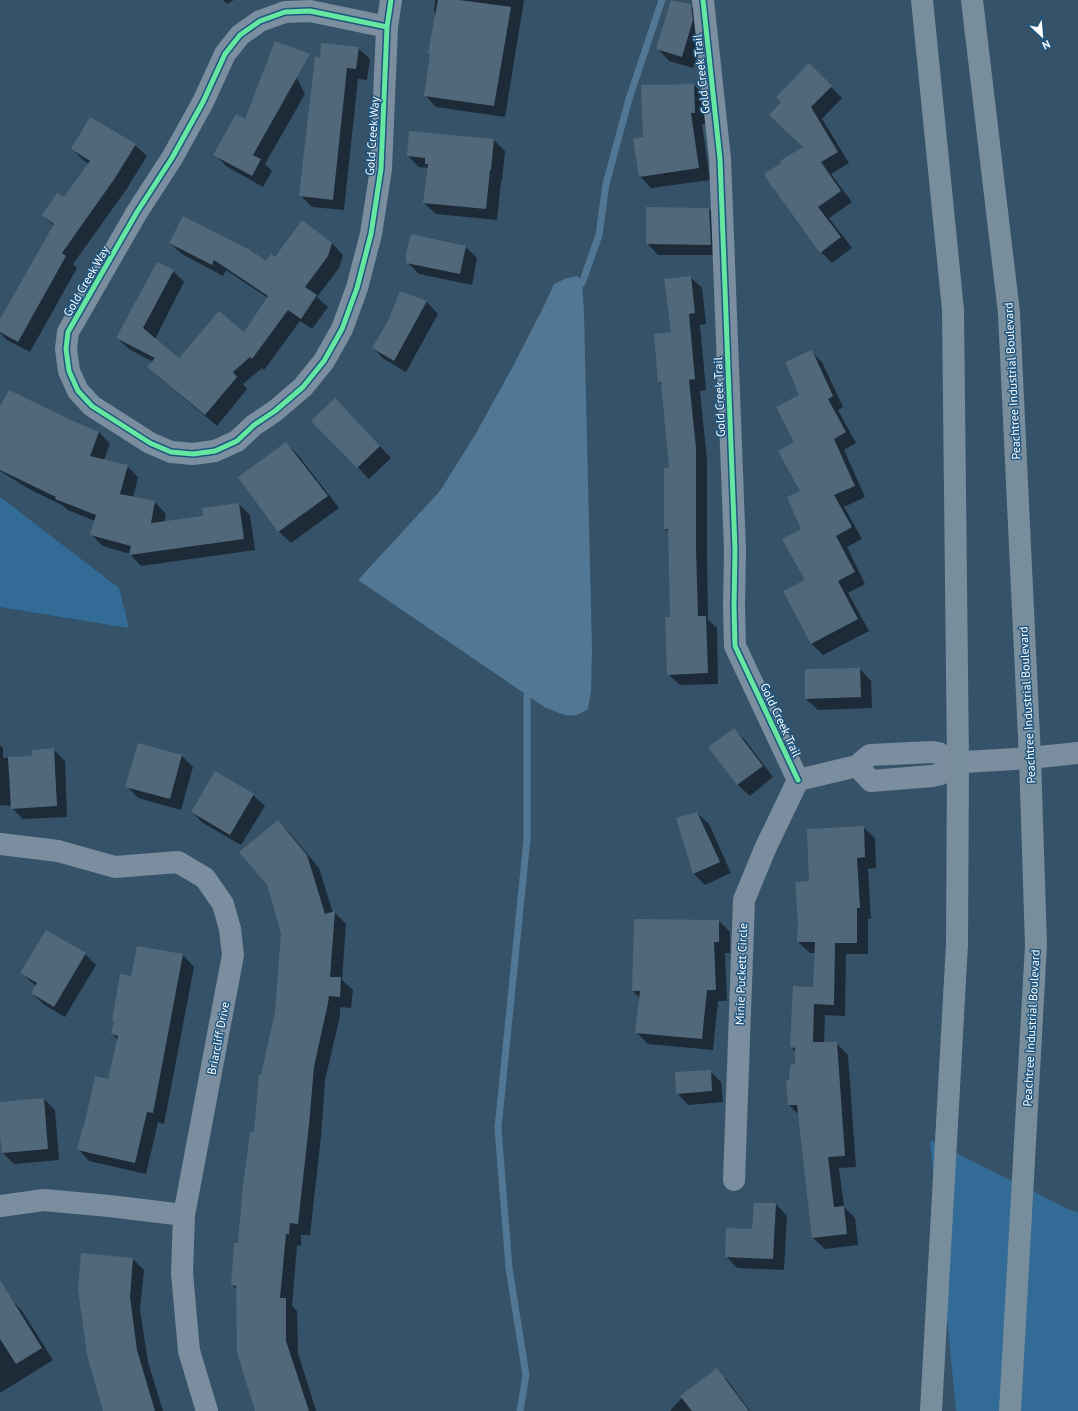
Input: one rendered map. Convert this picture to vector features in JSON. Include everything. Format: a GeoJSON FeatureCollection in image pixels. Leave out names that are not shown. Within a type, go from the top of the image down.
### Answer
{"type":"FeatureCollection","features":[{"type":"Feature","properties":{"kind":"main road"},"geometry":{"type":"LineString","coordinates":[[922,0],[953,310],[954,763],[957,944],[931,1411]]}},
{"type":"Feature","properties":{"kind":"main road","name":"Peachtree Industrial Boulevard"},"geometry":{"type":"LineString","coordinates":[[972,0],[1009,313],[1030,758],[1036,945],[1010,1411]]}},
{"type":"Feature","properties":{"kind":"street","name":"Gold Creek Way"},"geometry":{"type":"LineString","coordinates":[[387,27],[310,11],[285,12],[260,21],[240,36],[225,54],[203,102],[172,158],[137,212],[68,332],[66,349],[69,371],[78,391],[92,406],[150,443],[171,452],[193,454],[215,451],[237,441],[254,425],[275,411],[303,386],[324,361],[342,329],[357,288],[371,234],[381,169],[387,27],[391,0]]}},
{"type":"Feature","properties":{"kind":"street","name":"Gold Creek Trail"},"geometry":{"type":"LineString","coordinates":[[703,0],[720,159],[735,550],[735,646],[798,780]]}},
{"type":"Feature","properties":{"kind":"street"},"geometry":{"type":"LineString","coordinates":[[798,780],[857,766],[870,755],[933,752],[939,753],[954,763],[1078,753]]}},
{"type":"Feature","properties":{"kind":"street","name":"Minie Puckett Circle"},"geometry":{"type":"LineString","coordinates":[[734,1180],[744,900],[765,849],[798,780]]}},
{"type":"Feature","properties":{"kind":"street","name":"Briarcliff Drive"},"geometry":{"type":"LineString","coordinates":[[0,844],[58,852],[115,867],[178,862],[204,878],[223,904],[230,929],[233,955],[184,1215],[182,1273],[189,1352],[207,1411]]}},
{"type":"Feature","properties":{"kind":"street"},"geometry":{"type":"LineString","coordinates":[[0,1206],[44,1200],[184,1215]]}},
{"type":"Feature","properties":{"kind":"shaded area"},"geometry":{"type":"Polygon","coordinates":[[[578,276],[582,283],[584,313],[592,650],[591,691],[588,709],[582,713],[572,716],[546,708],[358,580],[440,491],[475,435],[511,370],[554,284],[567,278],[578,276]]]}},
{"type":"Feature","properties":{"kind":"shaded area"},"geometry":{"type":"Polygon","coordinates":[[[0,497],[119,588],[129,628],[0,607],[0,497]]]}},
{"type":"Feature","properties":{"kind":"shaded area"},"geometry":{"type":"Polygon","coordinates":[[[930,1140],[1070,1210],[1078,1212],[1078,1411],[956,1411],[930,1140]]]}},
{"type":"Feature","properties":{"kind":"building"},"geometry":{"type":"Polygon","coordinates":[[[438,0],[459,0],[511,7],[494,106],[424,96],[430,54],[428,53],[438,0]]]}},
{"type":"Feature","properties":{"kind":"building"},"geometry":{"type":"Polygon","coordinates":[[[671,0],[691,4],[693,20],[682,57],[656,49],[671,0]]]}},
{"type":"Feature","properties":{"kind":"building"},"geometry":{"type":"Polygon","coordinates":[[[275,41],[310,54],[253,155],[261,159],[252,176],[213,155],[236,114],[245,119],[275,41]]]}},
{"type":"Feature","properties":{"kind":"building"},"geometry":{"type":"Polygon","coordinates":[[[321,43],[359,47],[356,69],[347,68],[333,200],[299,196],[315,56],[320,58],[321,43]]]}},
{"type":"Feature","properties":{"kind":"building"},"geometry":{"type":"Polygon","coordinates":[[[809,63],[832,86],[811,107],[838,152],[821,162],[841,191],[818,207],[841,237],[820,253],[764,174],[781,163],[780,161],[803,147],[769,115],[781,102],[776,97],[809,63]]]}},
{"type":"Feature","properties":{"kind":"building"},"geometry":{"type":"Polygon","coordinates":[[[694,84],[695,113],[691,113],[699,168],[639,177],[633,139],[643,137],[641,85],[694,84]]]}},
{"type":"Feature","properties":{"kind":"building"},"geometry":{"type":"Polygon","coordinates":[[[90,117],[136,144],[115,178],[62,253],[66,256],[18,342],[0,332],[0,319],[54,224],[42,215],[57,193],[64,197],[90,161],[71,149],[90,117]]]}},
{"type":"Feature","properties":{"kind":"building"},"geometry":{"type":"Polygon","coordinates":[[[409,131],[494,139],[486,209],[423,203],[428,164],[425,164],[425,158],[407,156],[409,131]]]}},
{"type":"Feature","properties":{"kind":"building"},"geometry":{"type":"Polygon","coordinates":[[[646,207],[709,208],[711,245],[646,244],[646,207]]]}},
{"type":"Feature","properties":{"kind":"building"},"geometry":{"type":"Polygon","coordinates":[[[183,216],[250,250],[266,261],[271,254],[275,257],[302,220],[332,243],[328,256],[305,287],[317,295],[301,319],[288,310],[252,359],[250,357],[233,372],[237,377],[205,415],[147,367],[155,358],[116,338],[157,262],[174,270],[143,328],[179,358],[219,311],[244,332],[268,296],[214,260],[212,265],[169,243],[183,216]]]}},
{"type":"Feature","properties":{"kind":"building"},"geometry":{"type":"Polygon","coordinates":[[[411,234],[466,246],[460,274],[406,263],[406,254],[411,234]]]}},
{"type":"Feature","properties":{"kind":"building"},"geometry":{"type":"Polygon","coordinates":[[[691,276],[695,313],[689,314],[695,379],[689,380],[696,448],[698,616],[706,616],[708,673],[667,675],[665,617],[670,617],[668,529],[664,529],[664,468],[669,467],[661,382],[658,382],[654,334],[671,332],[664,279],[691,276]]]}},
{"type":"Feature","properties":{"kind":"building"},"geometry":{"type":"Polygon","coordinates":[[[400,291],[427,301],[394,361],[372,348],[388,321],[400,291]]]}},
{"type":"Feature","properties":{"kind":"building"},"geometry":{"type":"Polygon","coordinates":[[[812,350],[833,396],[828,399],[846,432],[834,439],[855,486],[834,495],[852,527],[836,536],[855,572],[838,581],[858,619],[811,644],[783,591],[805,580],[782,539],[801,529],[787,497],[800,491],[778,451],[794,442],[776,407],[799,395],[785,362],[812,350]]]}},
{"type":"Feature","properties":{"kind":"building"},"geometry":{"type":"Polygon","coordinates":[[[9,390],[99,432],[90,456],[128,465],[120,494],[155,501],[151,523],[203,516],[202,508],[239,503],[244,539],[129,555],[131,546],[90,535],[96,515],[55,499],[56,497],[0,470],[0,406],[9,390]]]}},
{"type":"Feature","properties":{"kind":"building"},"geometry":{"type":"Polygon","coordinates":[[[335,398],[380,446],[357,468],[311,421],[335,398]]]}},
{"type":"Feature","properties":{"kind":"building"},"geometry":{"type":"Polygon","coordinates":[[[286,442],[328,496],[278,532],[238,477],[286,442]]]}},
{"type":"Feature","properties":{"kind":"building"},"geometry":{"type":"Polygon","coordinates":[[[860,668],[861,697],[805,699],[805,669],[860,668]]]}},
{"type":"Feature","properties":{"kind":"building"},"geometry":{"type":"Polygon","coordinates":[[[734,728],[763,766],[737,785],[708,747],[734,728]]]}},
{"type":"Feature","properties":{"kind":"building"},"geometry":{"type":"Polygon","coordinates":[[[138,743],[182,755],[170,799],[125,787],[138,743]]]}},
{"type":"Feature","properties":{"kind":"building"},"geometry":{"type":"Polygon","coordinates":[[[54,748],[57,806],[11,809],[8,757],[32,756],[32,750],[54,748]]]}},
{"type":"Feature","properties":{"kind":"building"},"geometry":{"type":"Polygon","coordinates":[[[215,771],[254,794],[230,835],[191,812],[215,771]]]}},
{"type":"Feature","properties":{"kind":"building"},"geometry":{"type":"Polygon","coordinates":[[[697,812],[720,862],[693,874],[676,818],[697,812]]]}},
{"type":"Feature","properties":{"kind":"building"},"geometry":{"type":"Polygon","coordinates":[[[278,820],[307,855],[325,914],[335,911],[330,977],[341,977],[340,997],[329,996],[314,1067],[298,1224],[290,1223],[289,1234],[286,1234],[280,1298],[286,1298],[286,1341],[309,1411],[255,1411],[237,1352],[236,1286],[231,1285],[234,1243],[238,1243],[243,1185],[250,1132],[254,1132],[259,1075],[261,1075],[275,1012],[281,933],[267,885],[239,852],[278,820]]]}},
{"type":"Feature","properties":{"kind":"building"},"geometry":{"type":"Polygon","coordinates":[[[864,826],[865,857],[857,858],[860,908],[857,908],[857,943],[835,943],[834,1005],[814,1004],[813,1042],[837,1042],[845,1156],[828,1157],[834,1207],[844,1206],[847,1234],[812,1238],[797,1105],[788,1105],[786,1081],[789,1080],[790,1065],[795,1064],[795,1048],[790,1047],[793,986],[813,987],[815,942],[797,942],[798,922],[795,882],[809,881],[807,829],[864,826]]]}},
{"type":"Feature","properties":{"kind":"building"},"geometry":{"type":"Polygon","coordinates":[[[634,919],[719,920],[719,942],[714,942],[716,990],[707,990],[702,1039],[635,1033],[640,991],[632,991],[634,919]]]}},
{"type":"Feature","properties":{"kind":"building"},"geometry":{"type":"Polygon","coordinates":[[[46,930],[86,953],[54,1007],[31,993],[37,983],[20,973],[46,930]]]}},
{"type":"Feature","properties":{"kind":"building"},"geometry":{"type":"Polygon","coordinates":[[[137,946],[183,954],[153,1113],[147,1112],[135,1163],[77,1150],[95,1076],[108,1079],[118,1036],[111,1034],[120,974],[131,976],[137,946]]]}},
{"type":"Feature","properties":{"kind":"building"},"geometry":{"type":"Polygon","coordinates":[[[711,1070],[712,1091],[676,1094],[675,1072],[711,1070]]]}},
{"type":"Feature","properties":{"kind":"building"},"geometry":{"type":"Polygon","coordinates":[[[44,1098],[48,1149],[2,1153],[0,1135],[0,1102],[44,1098]]]}},
{"type":"Feature","properties":{"kind":"building"},"geometry":{"type":"Polygon","coordinates":[[[754,1203],[776,1203],[773,1259],[725,1257],[726,1228],[752,1229],[754,1203]]]}},
{"type":"Feature","properties":{"kind":"building"},"geometry":{"type":"Polygon","coordinates":[[[81,1253],[133,1258],[130,1297],[137,1350],[155,1411],[103,1411],[87,1355],[78,1289],[81,1253]]]}},
{"type":"Feature","properties":{"kind":"building"},"geometry":{"type":"Polygon","coordinates":[[[0,1280],[42,1348],[16,1364],[0,1339],[0,1280]]]}},
{"type":"Feature","properties":{"kind":"building"},"geometry":{"type":"Polygon","coordinates":[[[717,1368],[749,1411],[692,1411],[680,1396],[717,1368]]]}},
{"type":"Feature","properties":{"kind":"waterway"},"geometry":{"type":"LineString","coordinates":[[582,283],[599,235],[606,184],[629,99],[662,0]]}},
{"type":"Feature","properties":{"kind":"waterway"},"geometry":{"type":"LineString","coordinates":[[520,1411],[526,1375],[509,1268],[498,1128],[527,839],[527,695]]}},
{"type":"Feature","properties":{"kind":"cycle path"},"geometry":{"type":"LineString","coordinates":[[387,27],[310,11],[285,12],[260,21],[240,35],[225,54],[203,102],[172,158],[137,212],[68,332],[66,349],[69,371],[78,391],[92,406],[150,443],[171,452],[193,454],[215,451],[237,441],[254,425],[275,411],[303,387],[324,361],[342,329],[357,288],[371,234],[381,169],[387,27],[391,0]]}},
{"type":"Feature","properties":{"kind":"cycle path"},"geometry":{"type":"LineString","coordinates":[[703,0],[720,159],[735,550],[735,646],[798,780]]}}]}
